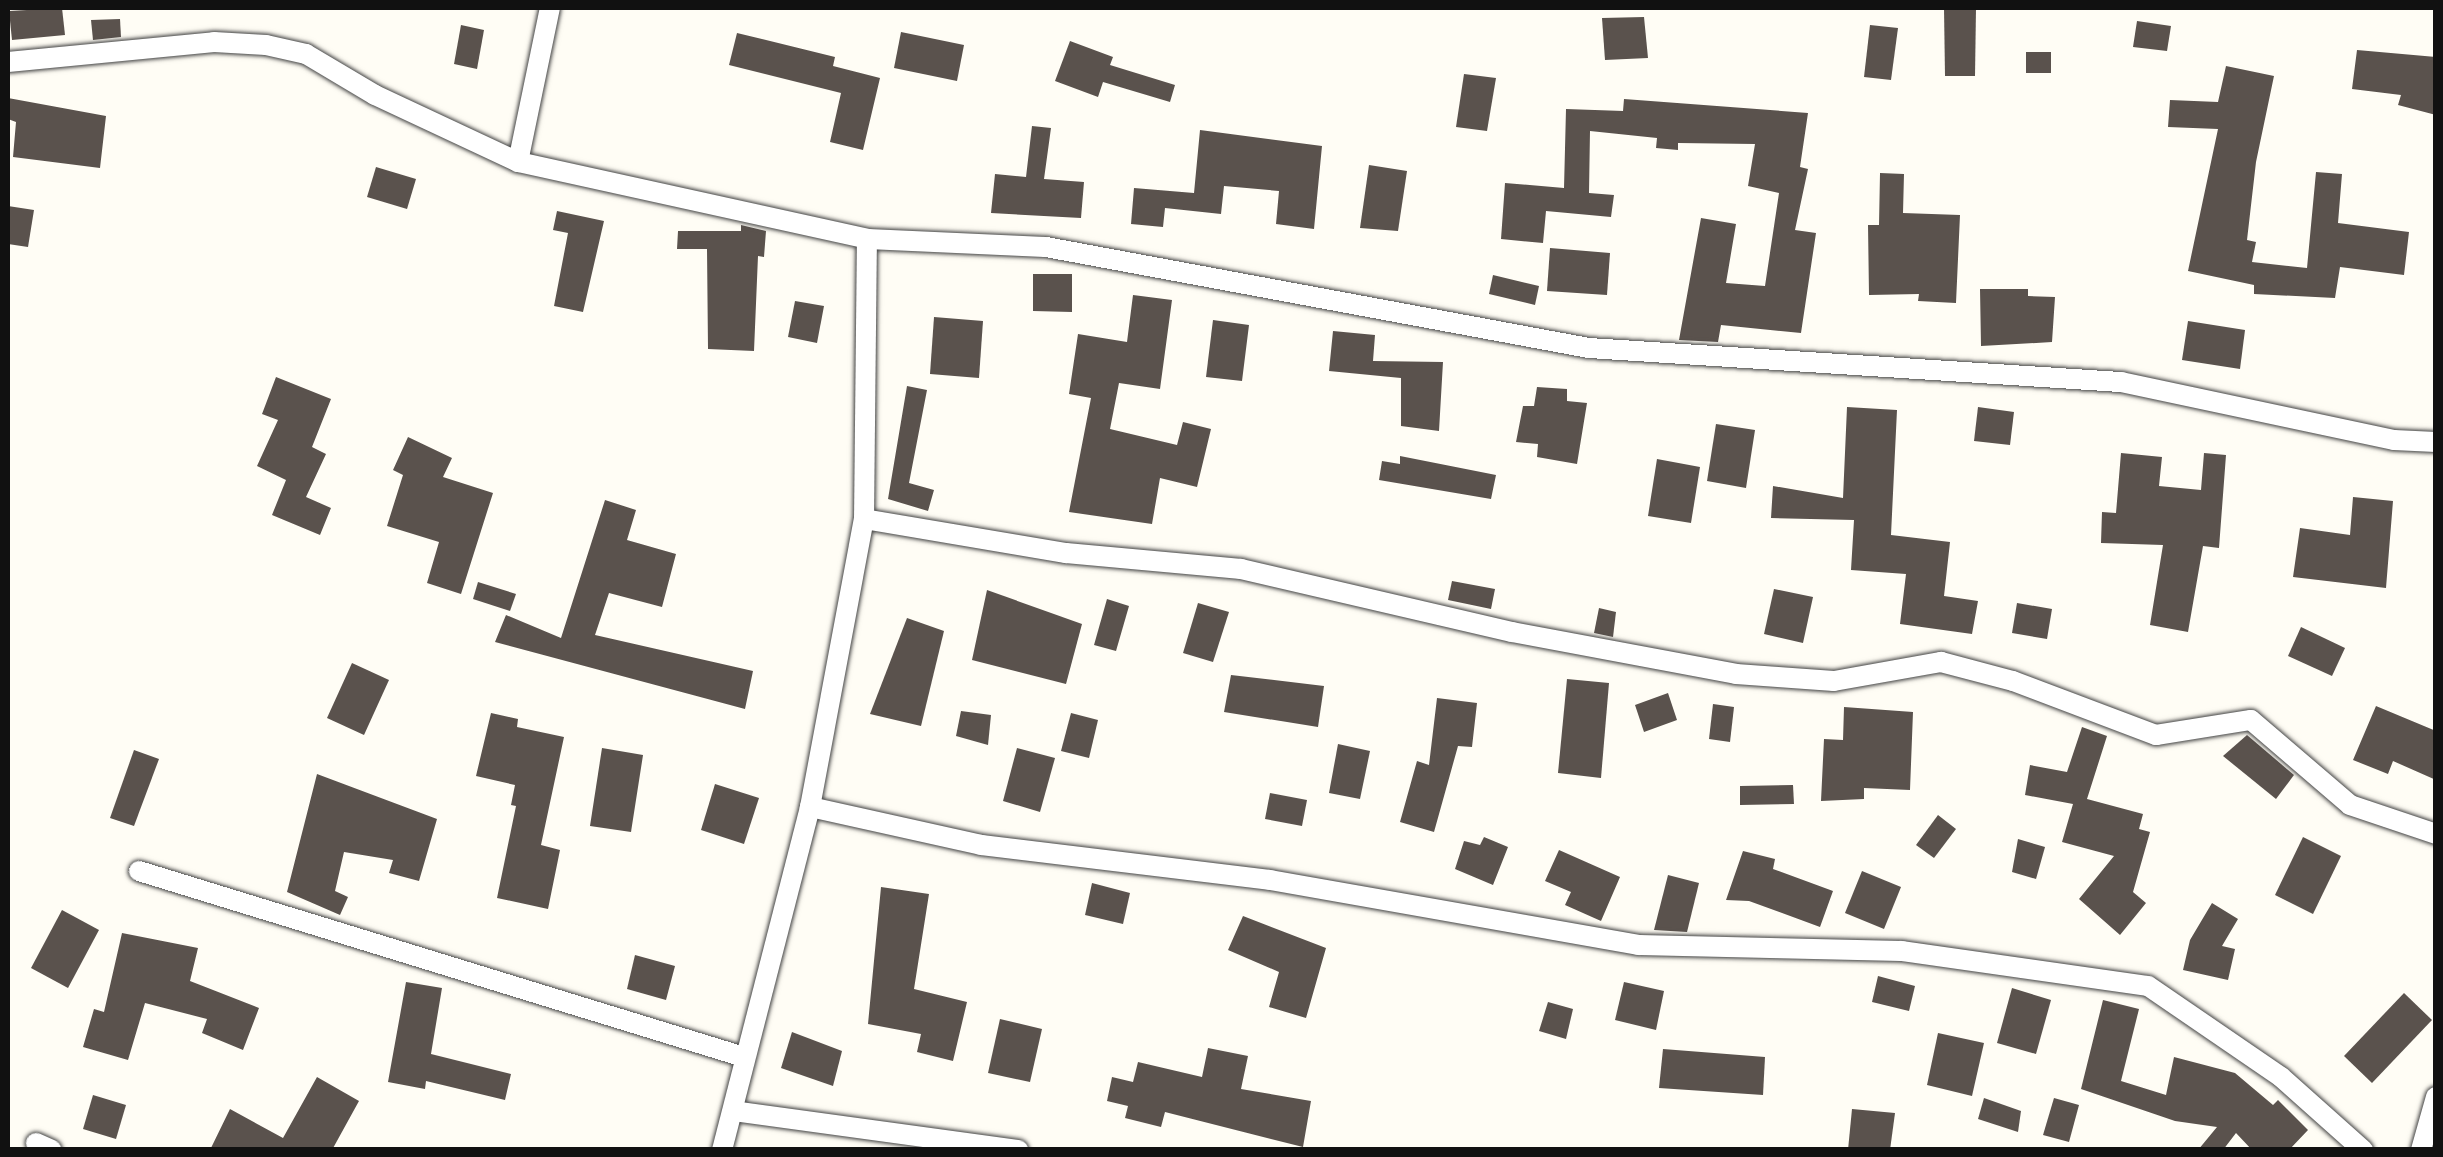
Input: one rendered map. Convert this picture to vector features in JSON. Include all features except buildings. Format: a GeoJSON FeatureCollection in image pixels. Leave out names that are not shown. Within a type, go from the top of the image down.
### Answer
{"type":"FeatureCollection","features":[{"type":"Feature","properties":{"kind":"street"},"geometry":{"type":"LineString","coordinates":[[518,162],[550,8]]}},
{"type":"Feature","properties":{"kind":"street"},"geometry":{"type":"LineString","coordinates":[[8,62],[214,42],[266,45],[306,54],[375,96],[518,162],[868,239],[1046,247],[1589,348],[2121,382],[2394,440],[2436,442]]}},
{"type":"Feature","properties":{"kind":"street"},"geometry":{"type":"LineString","coordinates":[[722,1150],[810,807],[864,519],[868,239]]}},
{"type":"Feature","properties":{"kind":"street"},"geometry":{"type":"LineString","coordinates":[[864,519],[1066,553],[1241,569],[1548,640],[1736,674],[1834,680],[1940,662],[2014,681],[2156,736],[2251,720],[2350,806],[2436,834]]}},
{"type":"Feature","properties":{"kind":"street"},"geometry":{"type":"LineString","coordinates":[[810,807],[982,845],[1270,880],[1638,945],[1902,952],[2148,986],[2281,1077],[2364,1150]]}},
{"type":"Feature","properties":{"kind":"street"},"geometry":{"type":"LineString","coordinates":[[139,872],[744,1057]]}},
{"type":"Feature","properties":{"kind":"street"},"geometry":{"type":"LineString","coordinates":[[2421,1150],[2436,1097]]}},
{"type":"Feature","properties":{"kind":"street"},"geometry":{"type":"LineString","coordinates":[[733,1111],[1018,1150]]}}]}
